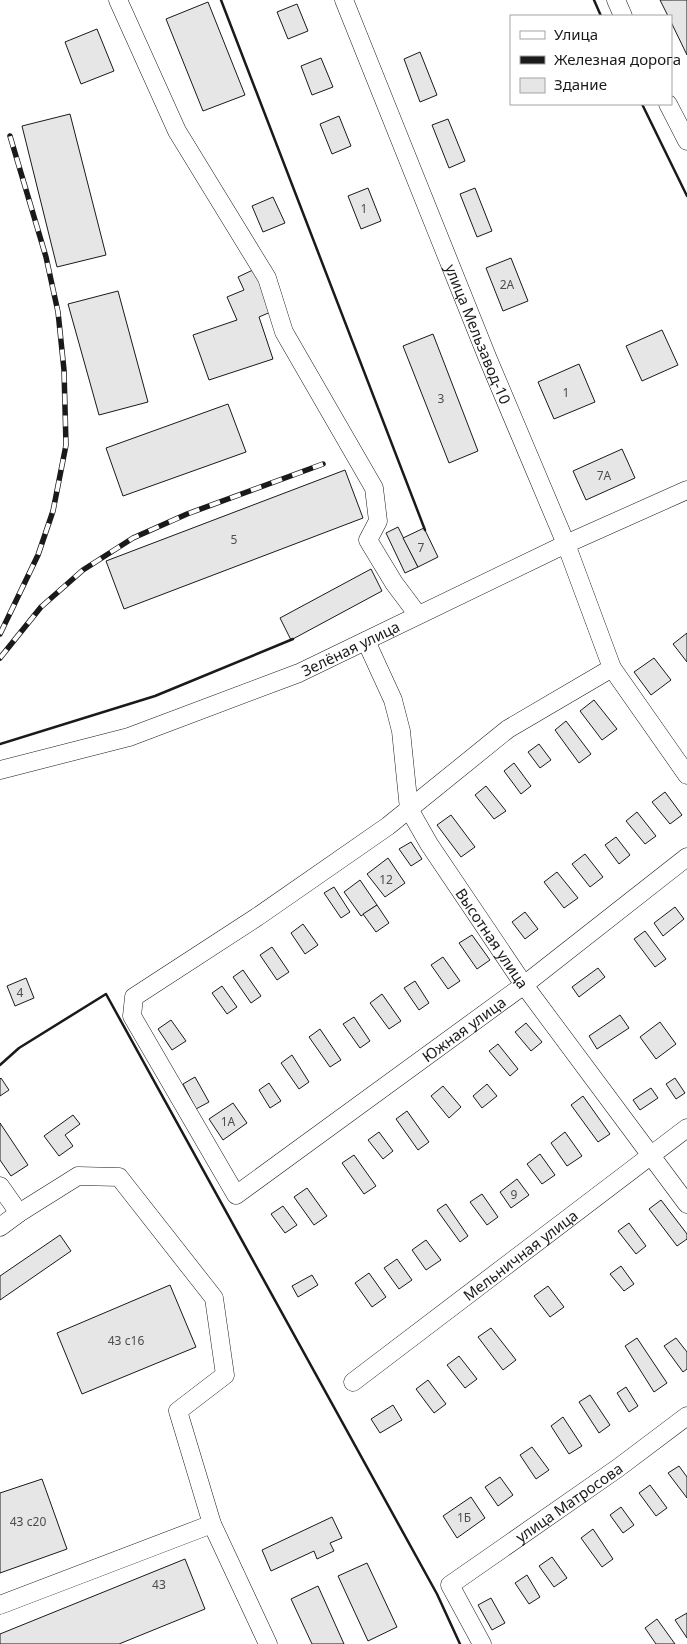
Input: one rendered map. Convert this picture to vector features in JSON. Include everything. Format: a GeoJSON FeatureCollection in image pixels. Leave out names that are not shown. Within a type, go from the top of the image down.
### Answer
{"type":"FeatureCollection","features":[{"type":"Feature","properties":{"kind":"street"},"geometry":{"type":"LineString","coordinates":[[118,0],[177,131],[268,278],[284,332],[374,488],[378,521],[368,540],[394,582],[418,615]]}},
{"type":"Feature","properties":{"kind":"street","name":"улица Мельзавод-10"},"geometry":{"type":"LineString","coordinates":[[344,0],[488,359],[566,544],[612,668],[687,775]]}},
{"type":"Feature","properties":{"kind":"street"},"geometry":{"type":"LineString","coordinates":[[616,0],[623,15]]}},
{"type":"Feature","properties":{"kind":"street"},"geometry":{"type":"LineString","coordinates":[[669,105],[687,141]]}},
{"type":"Feature","properties":{"kind":"street","name":"Зелёная улица"},"geometry":{"type":"LineString","coordinates":[[0,770],[129,736],[299,673],[566,544],[687,490]]}},
{"type":"Feature","properties":{"kind":"street","name":"Высотная улица"},"geometry":{"type":"LineString","coordinates":[[366,641],[394,700],[401,731],[409,808],[429,844],[524,984],[687,1204]]}},
{"type":"Feature","properties":{"kind":"street"},"geometry":{"type":"LineString","coordinates":[[409,808],[508,729],[612,668]]}},
{"type":"Feature","properties":{"kind":"street","name":"Южная улица"},"geometry":{"type":"LineString","coordinates":[[409,808],[388,826],[257,917],[134,998],[132,1016],[236,1195],[524,984],[687,857]]}},
{"type":"Feature","properties":{"kind":"street","name":"Мельничная улица"},"geometry":{"type":"LineString","coordinates":[[353,1382],[687,1128]]}},
{"type":"Feature","properties":{"kind":"street"},"geometry":{"type":"LineString","coordinates":[[0,1227],[78,1176],[119,1177],[214,1298],[225,1374],[178,1412],[212,1524],[268,1644]]}},
{"type":"Feature","properties":{"kind":"street"},"geometry":{"type":"LineString","coordinates":[[0,1186],[19,1213]]}},
{"type":"Feature","properties":{"kind":"street","name":"улица Матросова"},"geometry":{"type":"LineString","coordinates":[[482,1644],[450,1585],[618,1468],[687,1416]]}},
{"type":"Feature","properties":{"kind":"street"},"geometry":{"type":"LineString","coordinates":[[0,1605],[212,1524]]}},
{"type":"Feature","properties":{"kind":"building"},"geometry":{"type":"Polygon","coordinates":[[[660,0],[687,0],[687,55],[672,24],[672,15],[668,15],[660,0]]]}},
{"type":"Feature","properties":{"kind":"building"},"geometry":{"type":"Polygon","coordinates":[[[208,2],[245,95],[203,111],[166,19],[208,2]]]}},
{"type":"Feature","properties":{"kind":"building"},"geometry":{"type":"Polygon","coordinates":[[[297,4],[308,31],[288,39],[277,12],[297,4]]]}},
{"type":"Feature","properties":{"kind":"building"},"geometry":{"type":"Polygon","coordinates":[[[97,29],[114,71],[81,84],[65,42],[97,29]]]}},
{"type":"Feature","properties":{"kind":"building"},"geometry":{"type":"Polygon","coordinates":[[[420,52],[437,95],[420,102],[404,59],[420,52]]]}},
{"type":"Feature","properties":{"kind":"building"},"geometry":{"type":"Polygon","coordinates":[[[321,58],[333,87],[312,95],[301,66],[321,58]]]}},
{"type":"Feature","properties":{"kind":"building"},"geometry":{"type":"Polygon","coordinates":[[[70,114],[106,255],[57,267],[22,126],[70,114]]]}},
{"type":"Feature","properties":{"kind":"building"},"geometry":{"type":"Polygon","coordinates":[[[339,116],[351,146],[332,154],[320,124],[339,116]]]}},
{"type":"Feature","properties":{"kind":"building"},"geometry":{"type":"Polygon","coordinates":[[[448,119],[465,161],[449,168],[432,125],[448,119]]]}},
{"type":"Feature","properties":{"kind":"building"},"geometry":{"type":"Polygon","coordinates":[[[368,188],[381,221],[361,229],[348,196],[368,188]]]}},
{"type":"Feature","properties":{"kind":"building"},"geometry":{"type":"Polygon","coordinates":[[[475,188],[492,231],[477,237],[460,194],[475,188]]]}},
{"type":"Feature","properties":{"kind":"building"},"geometry":{"type":"Polygon","coordinates":[[[273,197],[285,223],[263,232],[252,206],[273,197]]]}},
{"type":"Feature","properties":{"kind":"building"},"geometry":{"type":"Polygon","coordinates":[[[511,258],[528,301],[503,311],[486,268],[511,258]]]}},
{"type":"Feature","properties":{"kind":"building"},"geometry":{"type":"Polygon","coordinates":[[[255,269],[273,311],[259,317],[273,359],[209,380],[193,335],[237,320],[227,297],[244,290],[238,277],[255,269]]]}},
{"type":"Feature","properties":{"kind":"building"},"geometry":{"type":"Polygon","coordinates":[[[118,291],[148,402],[99,415],[68,304],[118,291]]]}},
{"type":"Feature","properties":{"kind":"building"},"geometry":{"type":"Polygon","coordinates":[[[662,330],[678,365],[642,381],[626,346],[662,330]]]}},
{"type":"Feature","properties":{"kind":"building"},"geometry":{"type":"Polygon","coordinates":[[[433,334],[478,451],[449,463],[403,346],[433,334]]]}},
{"type":"Feature","properties":{"kind":"building"},"geometry":{"type":"Polygon","coordinates":[[[579,364],[595,402],[554,419],[538,382],[579,364]]]}},
{"type":"Feature","properties":{"kind":"building"},"geometry":{"type":"Polygon","coordinates":[[[228,404],[246,452],[123,496],[106,448],[228,404]]]}},
{"type":"Feature","properties":{"kind":"building"},"geometry":{"type":"Polygon","coordinates":[[[622,449],[635,478],[586,500],[573,471],[622,449]]]}},
{"type":"Feature","properties":{"kind":"building"},"geometry":{"type":"Polygon","coordinates":[[[345,470],[363,518],[124,609],[106,561],[345,470]]]}},
{"type":"Feature","properties":{"kind":"building"},"geometry":{"type":"Polygon","coordinates":[[[398,527],[418,567],[405,573],[386,533],[398,527]]]}},
{"type":"Feature","properties":{"kind":"building"},"geometry":{"type":"Polygon","coordinates":[[[424,528],[438,557],[418,567],[403,538],[424,528]]]}},
{"type":"Feature","properties":{"kind":"building"},"geometry":{"type":"Polygon","coordinates":[[[371,569],[382,591],[291,640],[280,618],[371,569]]]}},
{"type":"Feature","properties":{"kind":"building"},"geometry":{"type":"Polygon","coordinates":[[[687,633],[687,662],[673,644],[687,633]]]}},
{"type":"Feature","properties":{"kind":"building"},"geometry":{"type":"Polygon","coordinates":[[[654,658],[671,680],[651,695],[634,672],[654,658]]]}},
{"type":"Feature","properties":{"kind":"building"},"geometry":{"type":"Polygon","coordinates":[[[594,700],[617,729],[602,740],[580,711],[594,700]]]}},
{"type":"Feature","properties":{"kind":"building"},"geometry":{"type":"Polygon","coordinates":[[[566,721],[591,754],[579,763],[555,730],[566,721]]]}},
{"type":"Feature","properties":{"kind":"building"},"geometry":{"type":"Polygon","coordinates":[[[539,744],[551,760],[540,768],[528,752],[539,744]]]}},
{"type":"Feature","properties":{"kind":"building"},"geometry":{"type":"Polygon","coordinates":[[[514,763],[531,786],[521,794],[504,771],[514,763]]]}},
{"type":"Feature","properties":{"kind":"building"},"geometry":{"type":"Polygon","coordinates":[[[486,786],[506,811],[494,819],[475,795],[486,786]]]}},
{"type":"Feature","properties":{"kind":"building"},"geometry":{"type":"Polygon","coordinates":[[[665,792],[682,815],[670,824],[652,802],[665,792]]]}},
{"type":"Feature","properties":{"kind":"building"},"geometry":{"type":"Polygon","coordinates":[[[637,812],[656,836],[645,844],[626,821],[637,812]]]}},
{"type":"Feature","properties":{"kind":"building"},"geometry":{"type":"Polygon","coordinates":[[[451,815],[475,847],[461,857],[437,825],[451,815]]]}},
{"type":"Feature","properties":{"kind":"building"},"geometry":{"type":"Polygon","coordinates":[[[616,837],[630,855],[619,864],[605,845],[616,837]]]}},
{"type":"Feature","properties":{"kind":"building"},"geometry":{"type":"Polygon","coordinates":[[[411,842],[422,859],[411,866],[399,849],[411,842]]]}},
{"type":"Feature","properties":{"kind":"building"},"geometry":{"type":"Polygon","coordinates":[[[585,854],[603,877],[590,887],[572,864],[585,854]]]}},
{"type":"Feature","properties":{"kind":"building"},"geometry":{"type":"Polygon","coordinates":[[[388,858],[405,883],[385,897],[367,874],[388,858]]]}},
{"type":"Feature","properties":{"kind":"building"},"geometry":{"type":"Polygon","coordinates":[[[557,872],[578,898],[564,908],[544,882],[557,872]]]}},
{"type":"Feature","properties":{"kind":"building"},"geometry":{"type":"Polygon","coordinates":[[[360,880],[377,905],[361,916],[344,892],[360,880]]]}},
{"type":"Feature","properties":{"kind":"building"},"geometry":{"type":"Polygon","coordinates":[[[334,887],[350,912],[341,918],[324,893],[334,887]]]}},
{"type":"Feature","properties":{"kind":"building"},"geometry":{"type":"Polygon","coordinates":[[[377,905],[389,923],[376,932],[363,914],[377,905]]]}},
{"type":"Feature","properties":{"kind":"building"},"geometry":{"type":"Polygon","coordinates":[[[675,907],[684,919],[663,936],[654,923],[675,907]]]}},
{"type":"Feature","properties":{"kind":"building"},"geometry":{"type":"Polygon","coordinates":[[[525,912],[538,929],[525,939],[512,922],[525,912]]]}},
{"type":"Feature","properties":{"kind":"building"},"geometry":{"type":"Polygon","coordinates":[[[303,924],[318,945],[305,954],[291,933],[303,924]]]}},
{"type":"Feature","properties":{"kind":"building"},"geometry":{"type":"Polygon","coordinates":[[[645,931],[666,959],[655,967],[634,939],[645,931]]]}},
{"type":"Feature","properties":{"kind":"building"},"geometry":{"type":"Polygon","coordinates":[[[472,935],[490,960],[477,969],[459,943],[472,935]]]}},
{"type":"Feature","properties":{"kind":"building"},"geometry":{"type":"Polygon","coordinates":[[[272,947],[289,972],[277,980],[260,955],[272,947]]]}},
{"type":"Feature","properties":{"kind":"building"},"geometry":{"type":"Polygon","coordinates":[[[443,957],[460,981],[448,989],[431,965],[443,957]]]}},
{"type":"Feature","properties":{"kind":"building"},"geometry":{"type":"Polygon","coordinates":[[[598,968],[605,977],[579,997],[572,987],[598,968]]]}},
{"type":"Feature","properties":{"kind":"building"},"geometry":{"type":"Polygon","coordinates":[[[243,970],[261,996],[251,1003],[233,977],[243,970]]]}},
{"type":"Feature","properties":{"kind":"building"},"geometry":{"type":"Polygon","coordinates":[[[26,978],[34,998],[15,1006],[7,986],[26,978]]]}},
{"type":"Feature","properties":{"kind":"building"},"geometry":{"type":"Polygon","coordinates":[[[415,981],[429,1003],[419,1010],[404,988],[415,981]]]}},
{"type":"Feature","properties":{"kind":"building"},"geometry":{"type":"Polygon","coordinates":[[[222,986],[237,1007],[227,1014],[212,993],[222,986]]]}},
{"type":"Feature","properties":{"kind":"building"},"geometry":{"type":"Polygon","coordinates":[[[382,994],[401,1021],[389,1029],[370,1003],[382,994]]]}},
{"type":"Feature","properties":{"kind":"building"},"geometry":{"type":"Polygon","coordinates":[[[620,1015],[629,1028],[597,1049],[589,1036],[620,1015]]]}},
{"type":"Feature","properties":{"kind":"building"},"geometry":{"type":"Polygon","coordinates":[[[354,1017],[370,1041],[360,1048],[343,1024],[354,1017]]]}},
{"type":"Feature","properties":{"kind":"building"},"geometry":{"type":"Polygon","coordinates":[[[171,1020],[186,1041],[172,1050],[158,1029],[171,1020]]]}},
{"type":"Feature","properties":{"kind":"building"},"geometry":{"type":"Polygon","coordinates":[[[660,1022],[676,1044],[656,1059],[640,1037],[660,1022]]]}},
{"type":"Feature","properties":{"kind":"building"},"geometry":{"type":"Polygon","coordinates":[[[526,1023],[542,1042],[531,1051],[515,1032],[526,1023]]]}},
{"type":"Feature","properties":{"kind":"building"},"geometry":{"type":"Polygon","coordinates":[[[320,1029],[341,1060],[330,1067],[309,1037],[320,1029]]]}},
{"type":"Feature","properties":{"kind":"building"},"geometry":{"type":"Polygon","coordinates":[[[498,1044],[518,1069],[510,1076],[489,1051],[498,1044]]]}},
{"type":"Feature","properties":{"kind":"building"},"geometry":{"type":"Polygon","coordinates":[[[292,1055],[309,1082],[299,1089],[281,1063],[292,1055]]]}},
{"type":"Feature","properties":{"kind":"building"},"geometry":{"type":"Polygon","coordinates":[[[195,1077],[209,1102],[196,1109],[183,1084],[195,1077]]]}},
{"type":"Feature","properties":{"kind":"building"},"geometry":{"type":"Polygon","coordinates":[[[675,1078],[685,1093],[676,1099],[666,1084],[675,1078]]]}},
{"type":"Feature","properties":{"kind":"building"},"geometry":{"type":"Polygon","coordinates":[[[0,1079],[9,1090],[0,1096],[0,1079]]]}},
{"type":"Feature","properties":{"kind":"building"},"geometry":{"type":"Polygon","coordinates":[[[269,1083],[281,1101],[270,1108],[259,1090],[269,1083]]]}},
{"type":"Feature","properties":{"kind":"building"},"geometry":{"type":"Polygon","coordinates":[[[487,1084],[497,1096],[482,1108],[473,1096],[487,1084]]]}},
{"type":"Feature","properties":{"kind":"building"},"geometry":{"type":"Polygon","coordinates":[[[443,1086],[461,1107],[449,1118],[431,1096],[443,1086]]]}},
{"type":"Feature","properties":{"kind":"building"},"geometry":{"type":"Polygon","coordinates":[[[651,1088],[658,1098],[640,1110],[633,1100],[651,1088]]]}},
{"type":"Feature","properties":{"kind":"building"},"geometry":{"type":"Polygon","coordinates":[[[583,1096],[610,1134],[598,1142],[571,1105],[583,1096]]]}},
{"type":"Feature","properties":{"kind":"building"},"geometry":{"type":"Polygon","coordinates":[[[233,1103],[247,1123],[223,1140],[209,1119],[233,1103]]]}},
{"type":"Feature","properties":{"kind":"building"},"geometry":{"type":"Polygon","coordinates":[[[407,1111],[429,1142],[418,1150],[396,1119],[407,1111]]]}},
{"type":"Feature","properties":{"kind":"building"},"geometry":{"type":"Polygon","coordinates":[[[73,1115],[80,1124],[65,1135],[73,1146],[59,1156],[44,1136],[73,1115]]]}},
{"type":"Feature","properties":{"kind":"building"},"geometry":{"type":"Polygon","coordinates":[[[0,1123],[28,1165],[11,1176],[0,1160],[0,1123]]]}},
{"type":"Feature","properties":{"kind":"building"},"geometry":{"type":"Polygon","coordinates":[[[379,1132],[393,1151],[383,1159],[368,1140],[379,1132]]]}},
{"type":"Feature","properties":{"kind":"building"},"geometry":{"type":"Polygon","coordinates":[[[565,1132],[582,1156],[567,1166],[551,1143],[565,1132]]]}},
{"type":"Feature","properties":{"kind":"building"},"geometry":{"type":"Polygon","coordinates":[[[540,1154],[555,1175],[542,1184],[527,1164],[540,1154]]]}},
{"type":"Feature","properties":{"kind":"building"},"geometry":{"type":"Polygon","coordinates":[[[354,1155],[376,1186],[364,1194],[342,1163],[354,1155]]]}},
{"type":"Feature","properties":{"kind":"building"},"geometry":{"type":"Polygon","coordinates":[[[517,1179],[529,1195],[511,1208],[500,1192],[517,1179]]]}},
{"type":"Feature","properties":{"kind":"building"},"geometry":{"type":"Polygon","coordinates":[[[307,1188],[327,1216],[314,1225],[294,1197],[307,1188]]]}},
{"type":"Feature","properties":{"kind":"building"},"geometry":{"type":"Polygon","coordinates":[[[482,1194],[498,1217],[487,1225],[470,1202],[482,1194]]]}},
{"type":"Feature","properties":{"kind":"building"},"geometry":{"type":"Polygon","coordinates":[[[661,1200],[687,1234],[687,1239],[677,1246],[649,1209],[661,1200]]]}},
{"type":"Feature","properties":{"kind":"building"},"geometry":{"type":"Polygon","coordinates":[[[446,1204],[468,1236],[460,1242],[437,1210],[446,1204]]]}},
{"type":"Feature","properties":{"kind":"building"},"geometry":{"type":"Polygon","coordinates":[[[283,1206],[297,1225],[285,1233],[271,1214],[283,1206]]]}},
{"type":"Feature","properties":{"kind":"building"},"geometry":{"type":"Polygon","coordinates":[[[629,1223],[646,1246],[636,1254],[618,1231],[629,1223]]]}},
{"type":"Feature","properties":{"kind":"building"},"geometry":{"type":"Polygon","coordinates":[[[60,1235],[71,1251],[0,1300],[0,1276],[60,1235]]]}},
{"type":"Feature","properties":{"kind":"building"},"geometry":{"type":"Polygon","coordinates":[[[426,1240],[441,1260],[426,1270],[412,1250],[426,1240]]]}},
{"type":"Feature","properties":{"kind":"building"},"geometry":{"type":"Polygon","coordinates":[[[397,1259],[412,1280],[399,1289],[384,1268],[397,1259]]]}},
{"type":"Feature","properties":{"kind":"building"},"geometry":{"type":"Polygon","coordinates":[[[621,1266],[634,1284],[624,1291],[610,1274],[621,1266]]]}},
{"type":"Feature","properties":{"kind":"building"},"geometry":{"type":"Polygon","coordinates":[[[369,1273],[386,1297],[372,1307],[355,1283],[369,1273]]]}},
{"type":"Feature","properties":{"kind":"building"},"geometry":{"type":"Polygon","coordinates":[[[312,1275],[318,1285],[298,1297],[292,1286],[312,1275]]]}},
{"type":"Feature","properties":{"kind":"building"},"geometry":{"type":"Polygon","coordinates":[[[170,1285],[196,1347],[82,1394],[57,1333],[170,1285]]]}},
{"type":"Feature","properties":{"kind":"building"},"geometry":{"type":"Polygon","coordinates":[[[548,1286],[564,1307],[550,1317],[534,1296],[548,1286]]]}},
{"type":"Feature","properties":{"kind":"building"},"geometry":{"type":"Polygon","coordinates":[[[491,1328],[516,1360],[503,1370],[478,1337],[491,1328]]]}},
{"type":"Feature","properties":{"kind":"building"},"geometry":{"type":"Polygon","coordinates":[[[637,1338],[667,1383],[654,1392],[625,1346],[637,1338]]]}},
{"type":"Feature","properties":{"kind":"building"},"geometry":{"type":"Polygon","coordinates":[[[676,1338],[687,1352],[687,1369],[683,1372],[664,1346],[676,1338]]]}},
{"type":"Feature","properties":{"kind":"building"},"geometry":{"type":"Polygon","coordinates":[[[459,1356],[477,1379],[465,1388],[447,1365],[459,1356]]]}},
{"type":"Feature","properties":{"kind":"building"},"geometry":{"type":"Polygon","coordinates":[[[428,1380],[446,1404],[434,1413],[416,1389],[428,1380]]]}},
{"type":"Feature","properties":{"kind":"building"},"geometry":{"type":"Polygon","coordinates":[[[626,1387],[638,1406],[629,1412],[617,1393],[626,1387]]]}},
{"type":"Feature","properties":{"kind":"building"},"geometry":{"type":"Polygon","coordinates":[[[590,1395],[610,1425],[599,1433],[579,1402],[590,1395]]]}},
{"type":"Feature","properties":{"kind":"building"},"geometry":{"type":"Polygon","coordinates":[[[393,1405],[402,1420],[380,1433],[371,1419],[393,1405]]]}},
{"type":"Feature","properties":{"kind":"building"},"geometry":{"type":"Polygon","coordinates":[[[563,1417],[582,1446],[569,1454],[551,1426],[563,1417]]]}},
{"type":"Feature","properties":{"kind":"building"},"geometry":{"type":"Polygon","coordinates":[[[532,1447],[549,1470],[536,1479],[520,1455],[532,1447]]]}},
{"type":"Feature","properties":{"kind":"building"},"geometry":{"type":"Polygon","coordinates":[[[679,1466],[687,1477],[687,1498],[668,1473],[679,1466]]]}},
{"type":"Feature","properties":{"kind":"building"},"geometry":{"type":"Polygon","coordinates":[[[500,1477],[513,1495],[498,1506],[485,1487],[500,1477]]]}},
{"type":"Feature","properties":{"kind":"building"},"geometry":{"type":"Polygon","coordinates":[[[42,1479],[67,1549],[0,1573],[0,1493],[42,1479]]]}},
{"type":"Feature","properties":{"kind":"building"},"geometry":{"type":"Polygon","coordinates":[[[650,1485],[667,1508],[656,1516],[639,1493],[650,1485]]]}},
{"type":"Feature","properties":{"kind":"building"},"geometry":{"type":"Polygon","coordinates":[[[471,1497],[485,1518],[457,1538],[443,1516],[471,1497]]]}},
{"type":"Feature","properties":{"kind":"building"},"geometry":{"type":"Polygon","coordinates":[[[621,1507],[634,1525],[623,1533],[610,1515],[621,1507]]]}},
{"type":"Feature","properties":{"kind":"building"},"geometry":{"type":"Polygon","coordinates":[[[332,1517],[342,1538],[330,1543],[334,1551],[317,1559],[314,1551],[271,1571],[262,1550],[332,1517]]]}},
{"type":"Feature","properties":{"kind":"building"},"geometry":{"type":"Polygon","coordinates":[[[593,1529],[613,1559],[602,1567],[581,1538],[593,1529]]]}},
{"type":"Feature","properties":{"kind":"building"},"geometry":{"type":"Polygon","coordinates":[[[552,1557],[567,1578],[554,1587],[539,1566],[552,1557]]]}},
{"type":"Feature","properties":{"kind":"building"},"geometry":{"type":"Polygon","coordinates":[[[185,1559],[205,1609],[119,1644],[0,1644],[0,1634],[185,1559]]]}},
{"type":"Feature","properties":{"kind":"building"},"geometry":{"type":"Polygon","coordinates":[[[367,1563],[397,1627],[368,1641],[338,1576],[367,1563]]]}},
{"type":"Feature","properties":{"kind":"building"},"geometry":{"type":"Polygon","coordinates":[[[527,1575],[540,1597],[529,1604],[515,1583],[527,1575]]]}},
{"type":"Feature","properties":{"kind":"building"},"geometry":{"type":"Polygon","coordinates":[[[318,1586],[344,1644],[312,1644],[291,1599],[318,1586]]]}},
{"type":"Feature","properties":{"kind":"building"},"geometry":{"type":"Polygon","coordinates":[[[491,1598],[505,1623],[492,1630],[478,1605],[491,1598]]]}},
{"type":"Feature","properties":{"kind":"building"},"geometry":{"type":"Polygon","coordinates":[[[687,1613],[687,1638],[675,1620],[687,1613]]]}},
{"type":"Feature","properties":{"kind":"building"},"geometry":{"type":"Polygon","coordinates":[[[657,1619],[675,1644],[656,1644],[645,1628],[657,1619]]]}},
{"type":"Feature","properties":{"kind":"railway"},"geometry":{"type":"LineString","coordinates":[[0,634],[38,555],[53,511],[66,445],[64,370],[58,312],[46,257],[10,136]]}},
{"type":"Feature","properties":{"kind":"railway"},"geometry":{"type":"LineString","coordinates":[[0,658],[41,607],[83,570],[133,538],[187,514],[323,464]]}},
{"type":"Feature","properties":{"kind":"wall"},"geometry":{"type":"LineString","coordinates":[[221,0],[425,530]]}},
{"type":"Feature","properties":{"kind":"wall"},"geometry":{"type":"LineString","coordinates":[[594,0],[601,15]]}},
{"type":"Feature","properties":{"kind":"wall"},"geometry":{"type":"LineString","coordinates":[[642,105],[687,196]]}},
{"type":"Feature","properties":{"kind":"wall"},"geometry":{"type":"LineString","coordinates":[[0,744],[155,696],[293,639]]}},
{"type":"Feature","properties":{"kind":"wall"},"geometry":{"type":"LineString","coordinates":[[0,1065],[19,1048],[106,994],[437,1594],[460,1644]]}}]}
